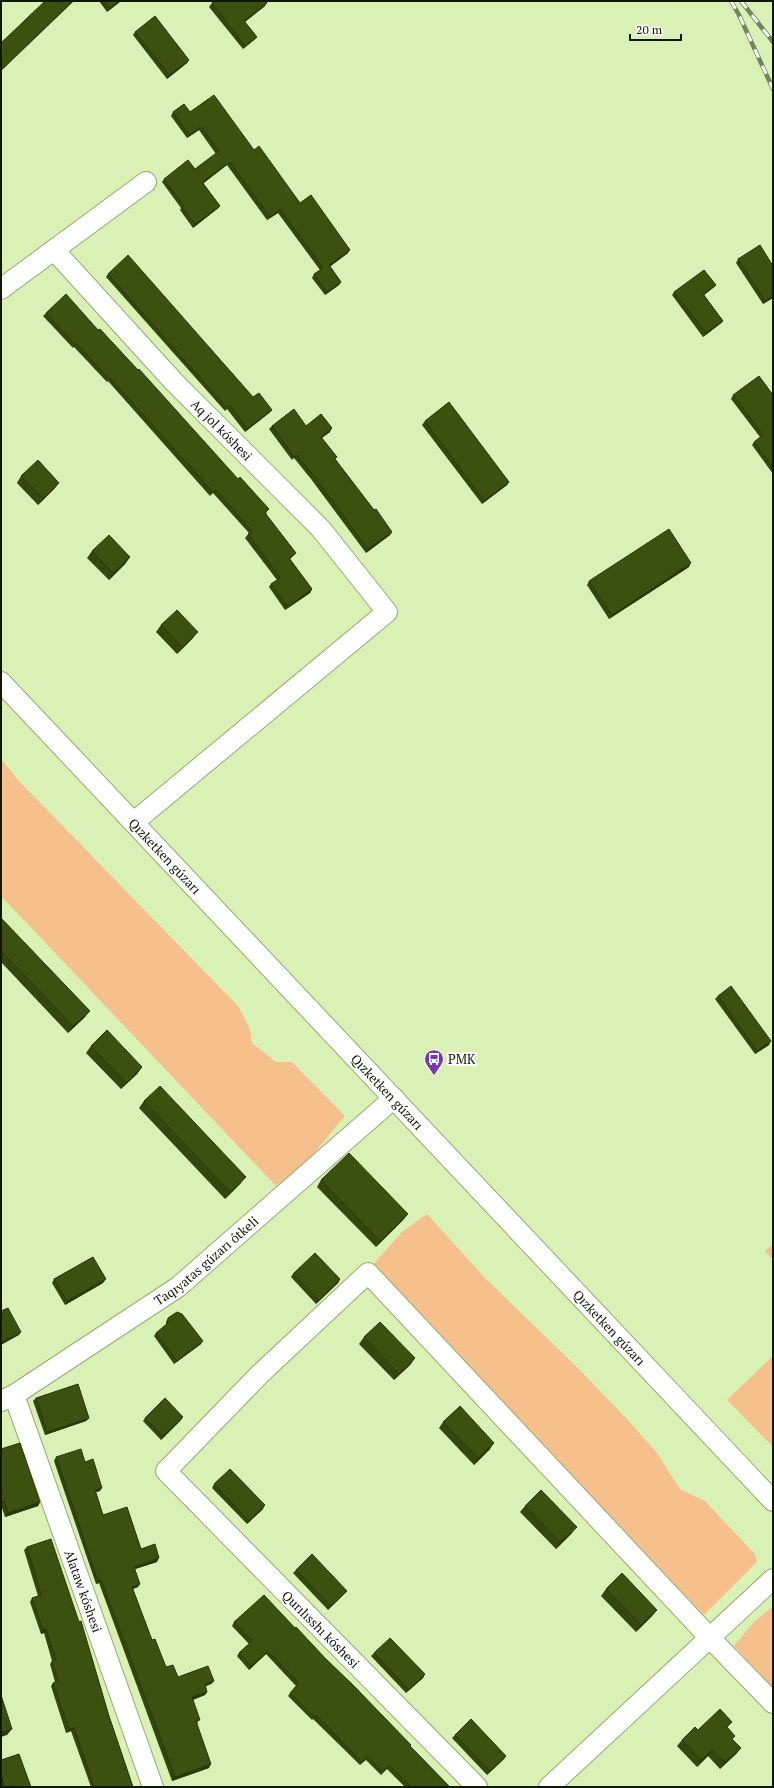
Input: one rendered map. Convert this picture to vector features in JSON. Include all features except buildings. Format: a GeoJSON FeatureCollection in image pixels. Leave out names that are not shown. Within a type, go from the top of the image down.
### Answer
{"type":"FeatureCollection","features":[{"type":"Feature","properties":{"kind":"street"},"geometry":{"type":"LineString","coordinates":[[1,289],[146,182]]}},
{"type":"Feature","properties":{"kind":"street","name":"Aq jol kóshesi"},"geometry":{"type":"LineString","coordinates":[[54,250],[174,382],[321,529],[387,612],[134,822]]}},
{"type":"Feature","properties":{"kind":"street","name":"Qızketken gúzarı"},"geometry":{"type":"LineString","coordinates":[[1,682],[773,1501]]}},
{"type":"Feature","properties":{"kind":"street","name":"Taqıyatas gúzarı ótkeli"},"geometry":{"type":"LineString","coordinates":[[8,1398],[178,1288],[394,1098]]}},
{"type":"Feature","properties":{"kind":"street","name":"Qurılısshı kóshesi"},"geometry":{"type":"LineString","coordinates":[[477,1787],[166,1471],[260,1374],[368,1273],[710,1638]]}},
{"type":"Feature","properties":{"kind":"street","name":"Alataw kóshesi"},"geometry":{"type":"LineString","coordinates":[[8,1398],[153,1787]]}},
{"type":"Feature","properties":{"kind":"street"},"geometry":{"type":"LineString","coordinates":[[548,1787],[773,1579]]}},
{"type":"Feature","properties":{"kind":"street"},"geometry":{"type":"LineString","coordinates":[[710,1638],[773,1703]]}},
{"type":"Feature","properties":{"kind":"shaded area"},"geometry":{"type":"Polygon","coordinates":[[[1,759],[19,781],[239,1007],[250,1029],[252,1043],[276,1062],[292,1062],[345,1116],[308,1161],[276,1186],[1,896],[1,759]]]}},
{"type":"Feature","properties":{"kind":"shaded area"},"geometry":{"type":"Polygon","coordinates":[[[427,1214],[487,1280],[574,1364],[626,1418],[657,1453],[680,1489],[705,1501],[755,1554],[757,1562],[704,1615],[370,1268],[402,1232],[427,1214]]]}},
{"type":"Feature","properties":{"kind":"shaded area"},"geometry":{"type":"Polygon","coordinates":[[[773,1244],[773,1260],[765,1251],[773,1244]]]}},
{"type":"Feature","properties":{"kind":"shaded area"},"geometry":{"type":"Polygon","coordinates":[[[773,1356],[773,1447],[727,1400],[773,1356]]]}},
{"type":"Feature","properties":{"kind":"shaded area"},"geometry":{"type":"Polygon","coordinates":[[[773,1606],[773,1689],[734,1646],[753,1623],[773,1606]]]}},
{"type":"Feature","properties":{"kind":"railway"},"geometry":{"type":"LineString","coordinates":[[731,1],[773,89]]}},
{"type":"Feature","properties":{"kind":"railway"},"geometry":{"type":"LineString","coordinates":[[741,1],[773,42]]}},
{"type":"Feature","properties":{"kind":"place","name":"PMK"},"geometry":{"type":"Point","coordinates":[434,1076]}}]}
